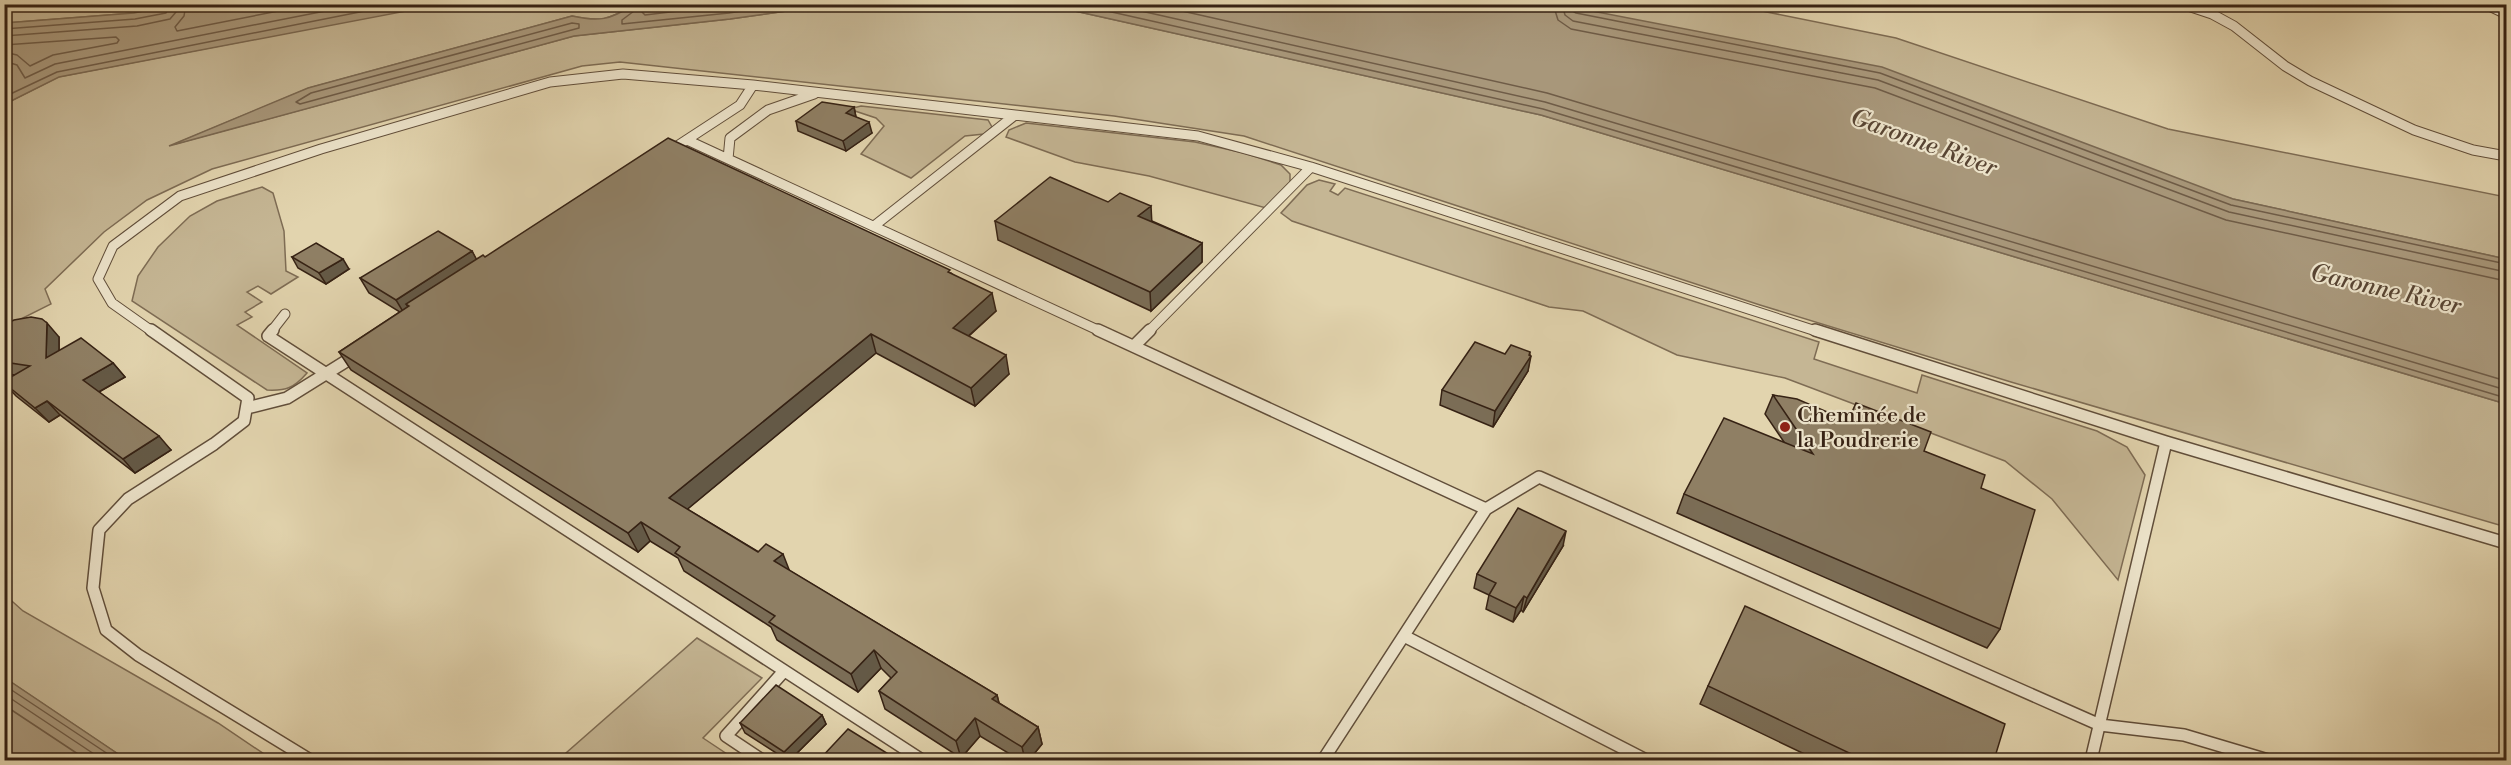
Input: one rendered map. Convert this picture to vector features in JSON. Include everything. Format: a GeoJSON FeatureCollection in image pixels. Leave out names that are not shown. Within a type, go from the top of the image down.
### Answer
{"type":"FeatureCollection","features":[{"type":"Feature","properties":{"kind":"lane"},"geometry":{"type":"LineString","coordinates":[[2182,4],[2212,14],[2234,26],[2284,66],[2310,81],[2403,125],[2444,142],[2506,156]]}},
{"type":"Feature","properties":{"kind":"lane"},"geometry":{"type":"LineString","coordinates":[[2485,4],[2506,14]]}},
{"type":"Feature","properties":{"kind":"lane"},"geometry":{"type":"LineString","coordinates":[[310,760],[138,655],[106,630],[93,588],[99,530],[128,499],[214,444],[244,421],[248,398],[112,303],[98,279],[113,246],[180,196],[321,149],[550,82],[623,74],[753,85],[1198,136],[1311,167],[2166,442],[2506,543]]}},
{"type":"Feature","properties":{"kind":"lane"},"geometry":{"type":"LineString","coordinates":[[657,159],[740,105],[753,85]]}},
{"type":"Feature","properties":{"kind":"lane"},"geometry":{"type":"LineString","coordinates":[[728,159],[730,138],[768,110],[817,92]]}},
{"type":"Feature","properties":{"kind":"lane"},"geometry":{"type":"LineString","coordinates":[[874,226],[1015,115]]}},
{"type":"Feature","properties":{"kind":"lane"},"geometry":{"type":"LineString","coordinates":[[687,140],[1486,509]]}},
{"type":"Feature","properties":{"kind":"lane"},"geometry":{"type":"LineString","coordinates":[[1134,346],[1311,167]]}},
{"type":"Feature","properties":{"kind":"lane"},"geometry":{"type":"LineString","coordinates":[[285,314],[268,336],[922,760]]}},
{"type":"Feature","properties":{"kind":"lane"},"geometry":{"type":"LineString","coordinates":[[247,408],[287,398],[363,350]]}},
{"type":"Feature","properties":{"kind":"lane"},"geometry":{"type":"LineString","coordinates":[[2091,760],[2166,442]]}},
{"type":"Feature","properties":{"kind":"lane"},"geometry":{"type":"LineString","coordinates":[[1323,760],[1486,509],[1539,477],[2100,725],[2184,735],[2268,760]]}},
{"type":"Feature","properties":{"kind":"lane"},"geometry":{"type":"LineString","coordinates":[[1404,636],[1646,760]]}},
{"type":"Feature","properties":{"kind":"lane"},"geometry":{"type":"LineString","coordinates":[[762,760],[726,736],[784,671]]}},
{"type":"Feature","properties":{"kind":"shaded area"},"geometry":{"type":"Polygon","coordinates":[[[438,4],[633,5],[611,17],[590,19],[572,16],[309,88],[175,144],[574,36],[730,19],[829,5],[1048,5],[1541,115],[2506,404],[2506,527],[2011,382],[1760,305],[1244,136],[1114,116],[620,62],[582,66],[212,169],[147,200],[104,232],[45,289],[51,304],[5,327],[5,104],[58,77],[438,4]]]}},
{"type":"Feature","properties":{"kind":"shaded area"},"geometry":{"type":"Polygon","coordinates":[[[1672,4],[1701,11],[1762,11],[1896,38],[2168,129],[2506,197],[2506,259],[2233,199],[1561,5],[1672,4]]]}},
{"type":"Feature","properties":{"kind":"shaded area"},"geometry":{"type":"Polygon","coordinates":[[[5,5],[178,5],[134,13],[5,23],[5,5]]]}},
{"type":"Feature","properties":{"kind":"shaded area"},"geometry":{"type":"Polygon","coordinates":[[[861,106],[988,120],[992,127],[984,134],[965,136],[911,178],[861,154],[884,126],[876,118],[849,109],[861,106]]]}},
{"type":"Feature","properties":{"kind":"shaded area"},"geometry":{"type":"Polygon","coordinates":[[[1026,123],[1195,142],[1244,153],[1281,165],[1290,174],[1290,184],[1266,208],[1149,176],[1075,162],[1006,137],[1009,130],[1026,123]]]}},
{"type":"Feature","properties":{"kind":"shaded area"},"geometry":{"type":"Polygon","coordinates":[[[1319,180],[1335,184],[1330,191],[1338,195],[1345,188],[1819,342],[1814,359],[1917,393],[1922,375],[2097,431],[2127,447],[2145,475],[2118,580],[2052,499],[2005,461],[1785,378],[1677,355],[1583,311],[1549,307],[1292,221],[1281,213],[1307,185],[1319,180]]]}},
{"type":"Feature","properties":{"kind":"shaded area"},"geometry":{"type":"Polygon","coordinates":[[[262,187],[273,193],[284,231],[286,271],[298,277],[271,294],[258,286],[247,292],[262,302],[245,312],[252,317],[237,325],[307,373],[294,385],[279,390],[267,390],[132,301],[138,276],[158,247],[190,216],[217,201],[262,187]]]}},
{"type":"Feature","properties":{"kind":"shaded area"},"geometry":{"type":"Polygon","coordinates":[[[4,594],[23,611],[218,723],[273,760],[127,760],[5,678],[4,594]]]}},
{"type":"Feature","properties":{"kind":"shaded area"},"geometry":{"type":"Polygon","coordinates":[[[697,638],[762,678],[703,738],[736,760],[558,760],[697,638]]]}},
{"type":"Feature","properties":{"kind":"water"},"geometry":{"type":"Polygon","coordinates":[[[178,4],[438,5],[59,77],[5,104],[5,86],[9,76],[5,74],[5,23],[134,13],[178,4]]]}},
{"type":"Feature","properties":{"kind":"water"},"geometry":{"type":"Polygon","coordinates":[[[633,5],[829,5],[730,19],[574,36],[169,146],[308,88],[572,16],[590,19],[611,17],[633,5]]]}},
{"type":"Feature","properties":{"kind":"water","name":"Garonne River"},"geometry":{"type":"Polygon","coordinates":[[[1048,5],[1561,5],[1882,67],[2233,199],[2506,259],[2506,404],[1541,115],[1048,5]]]}},
{"type":"Feature","properties":{"kind":"water"},"geometry":{"type":"Polygon","coordinates":[[[5,678],[127,760],[5,760],[5,678]]]}},
{"type":"Feature","properties":{"kind":"building"},"geometry":{"type":"Polygon","coordinates":[[[822,102],[854,107],[846,113],[869,122],[843,141],[796,121],[822,102]]]}},
{"type":"Feature","properties":{"kind":"building"},"geometry":{"type":"Polygon","coordinates":[[[668,138],[950,270],[948,272],[992,293],[953,328],[1006,355],[971,388],[871,334],[669,498],[758,552],[766,544],[783,554],[774,561],[997,695],[992,699],[1038,727],[1022,747],[975,718],[956,741],[879,691],[897,672],[874,650],[851,674],[769,622],[775,616],[675,553],[680,547],[641,522],[628,533],[339,352],[409,306],[406,304],[483,255],[485,257],[668,138]]]}},
{"type":"Feature","properties":{"kind":"building"},"geometry":{"type":"Polygon","coordinates":[[[1050,177],[1108,202],[1120,193],[1151,206],[1138,216],[1202,243],[1150,292],[995,221],[1050,177]]]}},
{"type":"Feature","properties":{"kind":"building"},"geometry":{"type":"Polygon","coordinates":[[[438,231],[472,251],[396,300],[360,278],[438,231]]]}},
{"type":"Feature","properties":{"kind":"building"},"geometry":{"type":"Polygon","coordinates":[[[316,243],[343,259],[319,273],[292,257],[316,243]]]}},
{"type":"Feature","properties":{"kind":"building"},"geometry":{"type":"Polygon","coordinates":[[[31,317],[42,319],[47,323],[46,358],[81,338],[113,363],[83,380],[159,436],[123,459],[47,401],[35,408],[4,383],[30,366],[4,362],[4,325],[14,320],[31,317]]]}},
{"type":"Feature","properties":{"kind":"building"},"geometry":{"type":"Polygon","coordinates":[[[1475,342],[1505,354],[1511,345],[1530,352],[1531,356],[1495,411],[1442,390],[1475,342]]]}},
{"type":"Feature","properties":{"kind":"building"},"geometry":{"type":"Polygon","coordinates":[[[1773,395],[1797,399],[1848,421],[1856,403],[1931,432],[1924,451],[1985,475],[1981,488],[2035,510],[2000,629],[1684,494],[1724,418],[1813,454],[1773,395]]]}},
{"type":"Feature","properties":{"kind":"building"},"geometry":{"type":"Polygon","coordinates":[[[1518,508],[1566,531],[1527,598],[1524,596],[1516,608],[1489,595],[1496,583],[1477,574],[1518,508]]]}},
{"type":"Feature","properties":{"kind":"building"},"geometry":{"type":"Polygon","coordinates":[[[1745,606],[2005,724],[1994,760],[1864,760],[1708,686],[1745,606]]]}},
{"type":"Feature","properties":{"kind":"building"},"geometry":{"type":"Polygon","coordinates":[[[776,685],[822,715],[784,752],[740,723],[776,685]]]}},
{"type":"Feature","properties":{"kind":"building"},"geometry":{"type":"Polygon","coordinates":[[[848,729],[898,760],[819,760],[848,729]]]}},
{"type":"Feature","properties":{"kind":"building"},"geometry":{"type":"Polygon","coordinates":[[[1379,755],[1385,760],[1372,760],[1379,755]]]}},
{"type":"Feature","properties":{"kind":"place","name":"Cheminée de la Poudrerie"},"geometry":{"type":"Point","coordinates":[1785,427]}}]}
